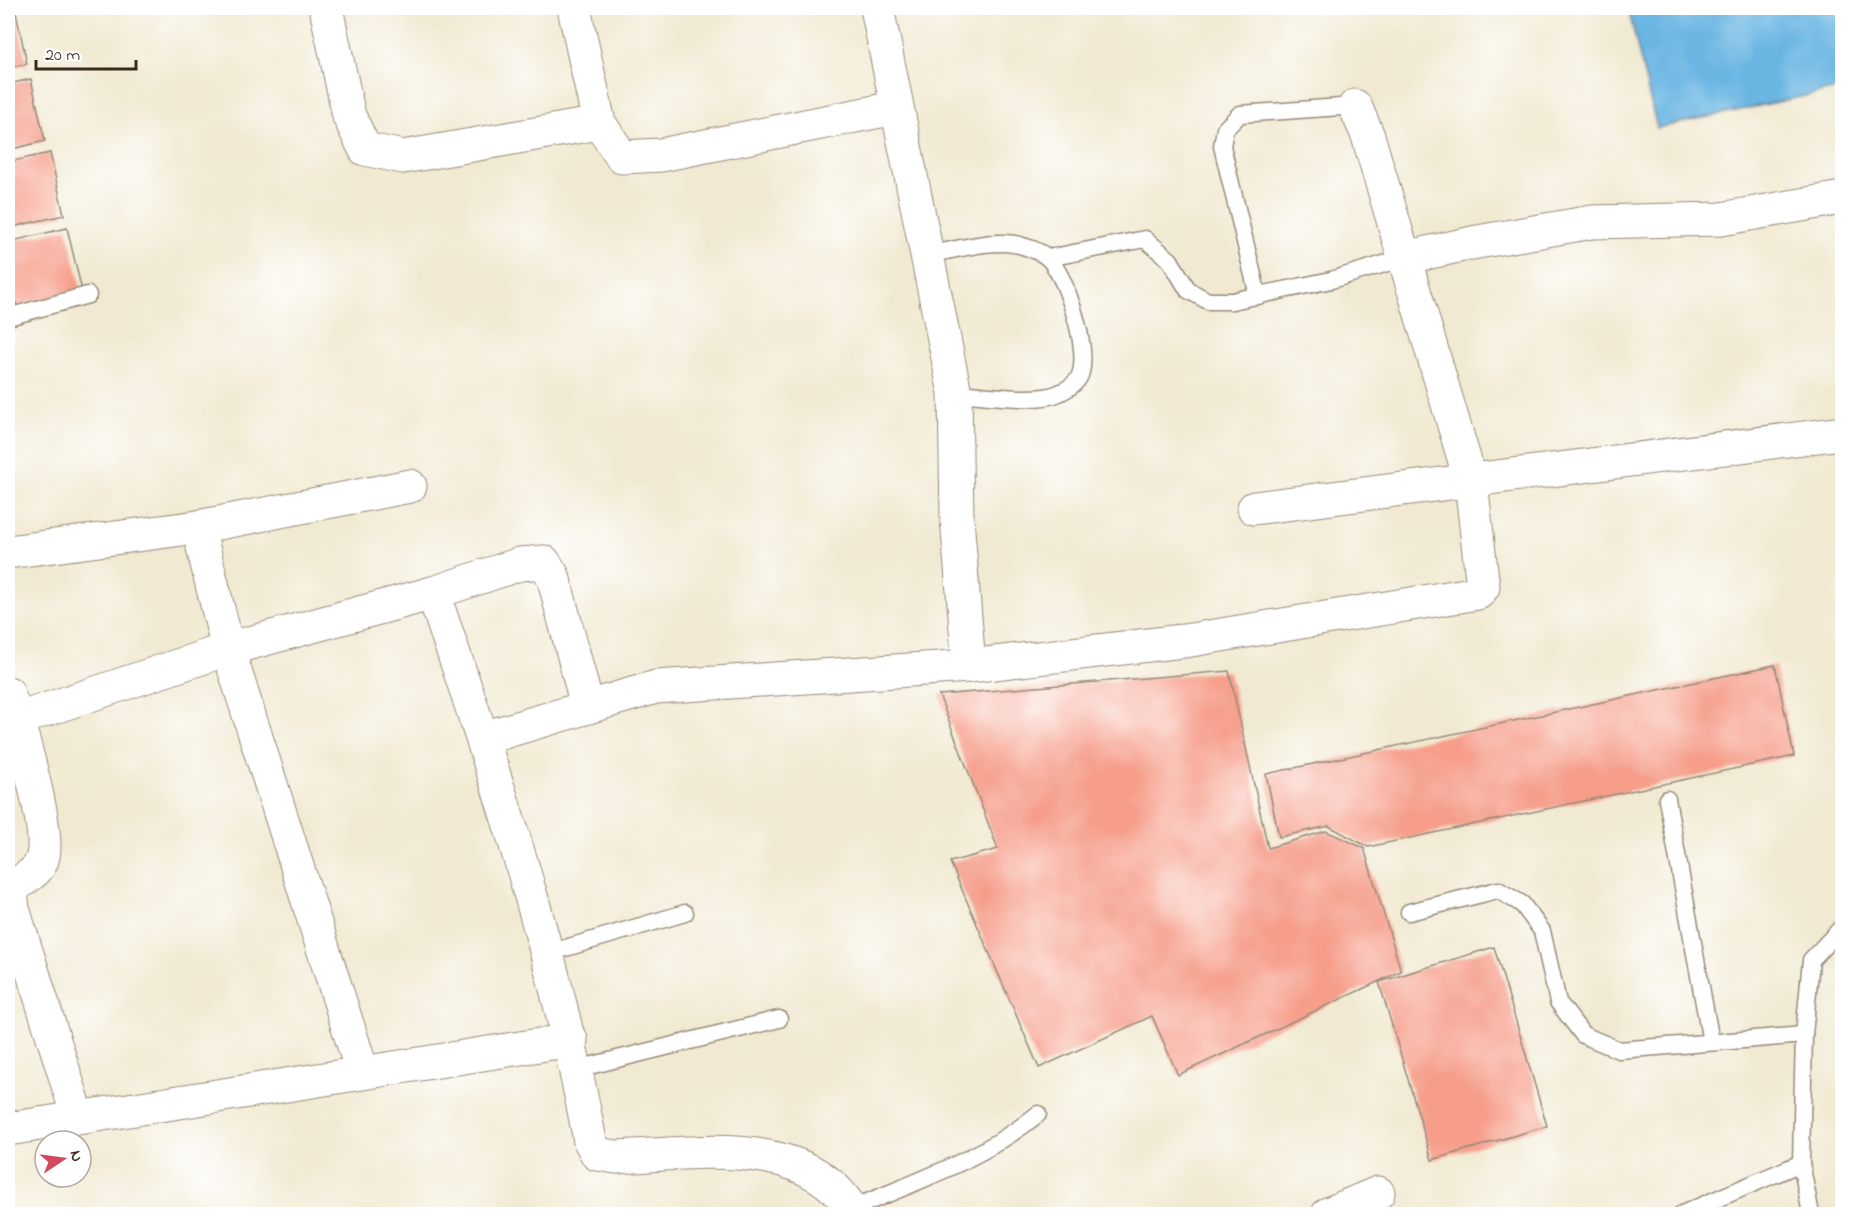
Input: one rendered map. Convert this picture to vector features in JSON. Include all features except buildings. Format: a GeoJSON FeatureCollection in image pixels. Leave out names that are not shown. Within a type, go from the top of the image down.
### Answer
{"type":"FeatureCollection","features":[{"type":"Feature","properties":{"kind":"street"},"geometry":{"type":"LineString","coordinates":[[326,8],[349,116],[365,149],[403,157],[599,123]]}},
{"type":"Feature","properties":{"kind":"street"},"geometry":{"type":"LineString","coordinates":[[574,8],[599,123],[621,156],[661,155],[896,108]]}},
{"type":"Feature","properties":{"kind":"street"},"geometry":{"type":"LineString","coordinates":[[877,8],[955,393],[957,518],[969,666]]}},
{"type":"Feature","properties":{"kind":"street"},"geometry":{"type":"LineString","coordinates":[[483,738],[656,687],[969,666],[1191,640],[1470,596],[1483,587],[1471,482],[1368,136],[1354,106]]}},
{"type":"Feature","properties":{"kind":"street"},"geometry":{"type":"LineString","coordinates":[[1404,258],[1472,243],[1592,222],[1721,219],[1842,198]]}},
{"type":"Feature","properties":{"kind":"street"},"geometry":{"type":"LineString","coordinates":[[1254,508],[1842,433]]}},
{"type":"Feature","properties":{"kind":"street"},"geometry":{"type":"LineString","coordinates":[[8,552],[198,527],[410,486]]}},
{"type":"Feature","properties":{"kind":"street"},"geometry":{"type":"LineString","coordinates":[[198,527],[228,649],[362,1071]]}},
{"type":"Feature","properties":{"kind":"street"},"geometry":{"type":"LineString","coordinates":[[78,1117],[13,909],[10,892],[18,881],[34,874],[44,856],[41,819],[13,706],[433,593],[520,564],[544,562],[553,576],[587,706]]}},
{"type":"Feature","properties":{"kind":"street"},"geometry":{"type":"LineString","coordinates":[[433,593],[483,738],[574,1055],[590,1140],[597,1154],[616,1157],[747,1152],[812,1169],[846,1200],[852,1212]]}},
{"type":"Feature","properties":{"kind":"street"},"geometry":{"type":"LineString","coordinates":[[8,1129],[362,1071],[574,1055]]}},
{"type":"Feature","properties":{"kind":"street"},"geometry":{"type":"LineString","coordinates":[[1328,1215],[1378,1193]]}},
{"type":"Feature","properties":{"kind":"lane"},"geometry":{"type":"LineString","coordinates":[[1258,296],[1222,146],[1225,129],[1240,114],[1354,106]]}},
{"type":"Feature","properties":{"kind":"lane"},"geometry":{"type":"LineString","coordinates":[[1048,258],[1145,239],[1170,260],[1188,291],[1209,301],[1232,301],[1331,280],[1404,258]]}},
{"type":"Feature","properties":{"kind":"lane"},"geometry":{"type":"LineString","coordinates":[[927,255],[998,243],[1025,246],[1048,258],[1063,281],[1082,345],[1081,373],[1072,386],[1057,395],[1038,398],[955,393]]}},
{"type":"Feature","properties":{"kind":"lane"},"geometry":{"type":"LineString","coordinates":[[8,317],[88,295]]}},
{"type":"Feature","properties":{"kind":"lane"},"geometry":{"type":"LineString","coordinates":[[1667,799],[1711,1042]]}},
{"type":"Feature","properties":{"kind":"lane"},"geometry":{"type":"LineString","coordinates":[[1409,912],[1498,890],[1522,904],[1542,931],[1558,1002],[1583,1035],[1619,1050],[1804,1035]]}},
{"type":"Feature","properties":{"kind":"lane"},"geometry":{"type":"LineString","coordinates":[[545,954],[685,913]]}},
{"type":"Feature","properties":{"kind":"lane"},"geometry":{"type":"LineString","coordinates":[[1811,1215],[1801,1163],[1804,1035],[1811,960],[1842,927]]}},
{"type":"Feature","properties":{"kind":"lane"},"geometry":{"type":"LineString","coordinates":[[574,1055],[779,1019]]}},
{"type":"Feature","properties":{"kind":"lane"},"geometry":{"type":"LineString","coordinates":[[852,1212],[987,1151],[1014,1134],[1038,1114]]}},
{"type":"Feature","properties":{"kind":"lane"},"geometry":{"type":"LineString","coordinates":[[1682,1215],[1801,1163]]}},
{"type":"Feature","properties":{"kind":"water"},"geometry":{"type":"Polygon","coordinates":[[[1628,8],[1842,8],[1842,88],[1657,128],[1628,8]]]}}]}
